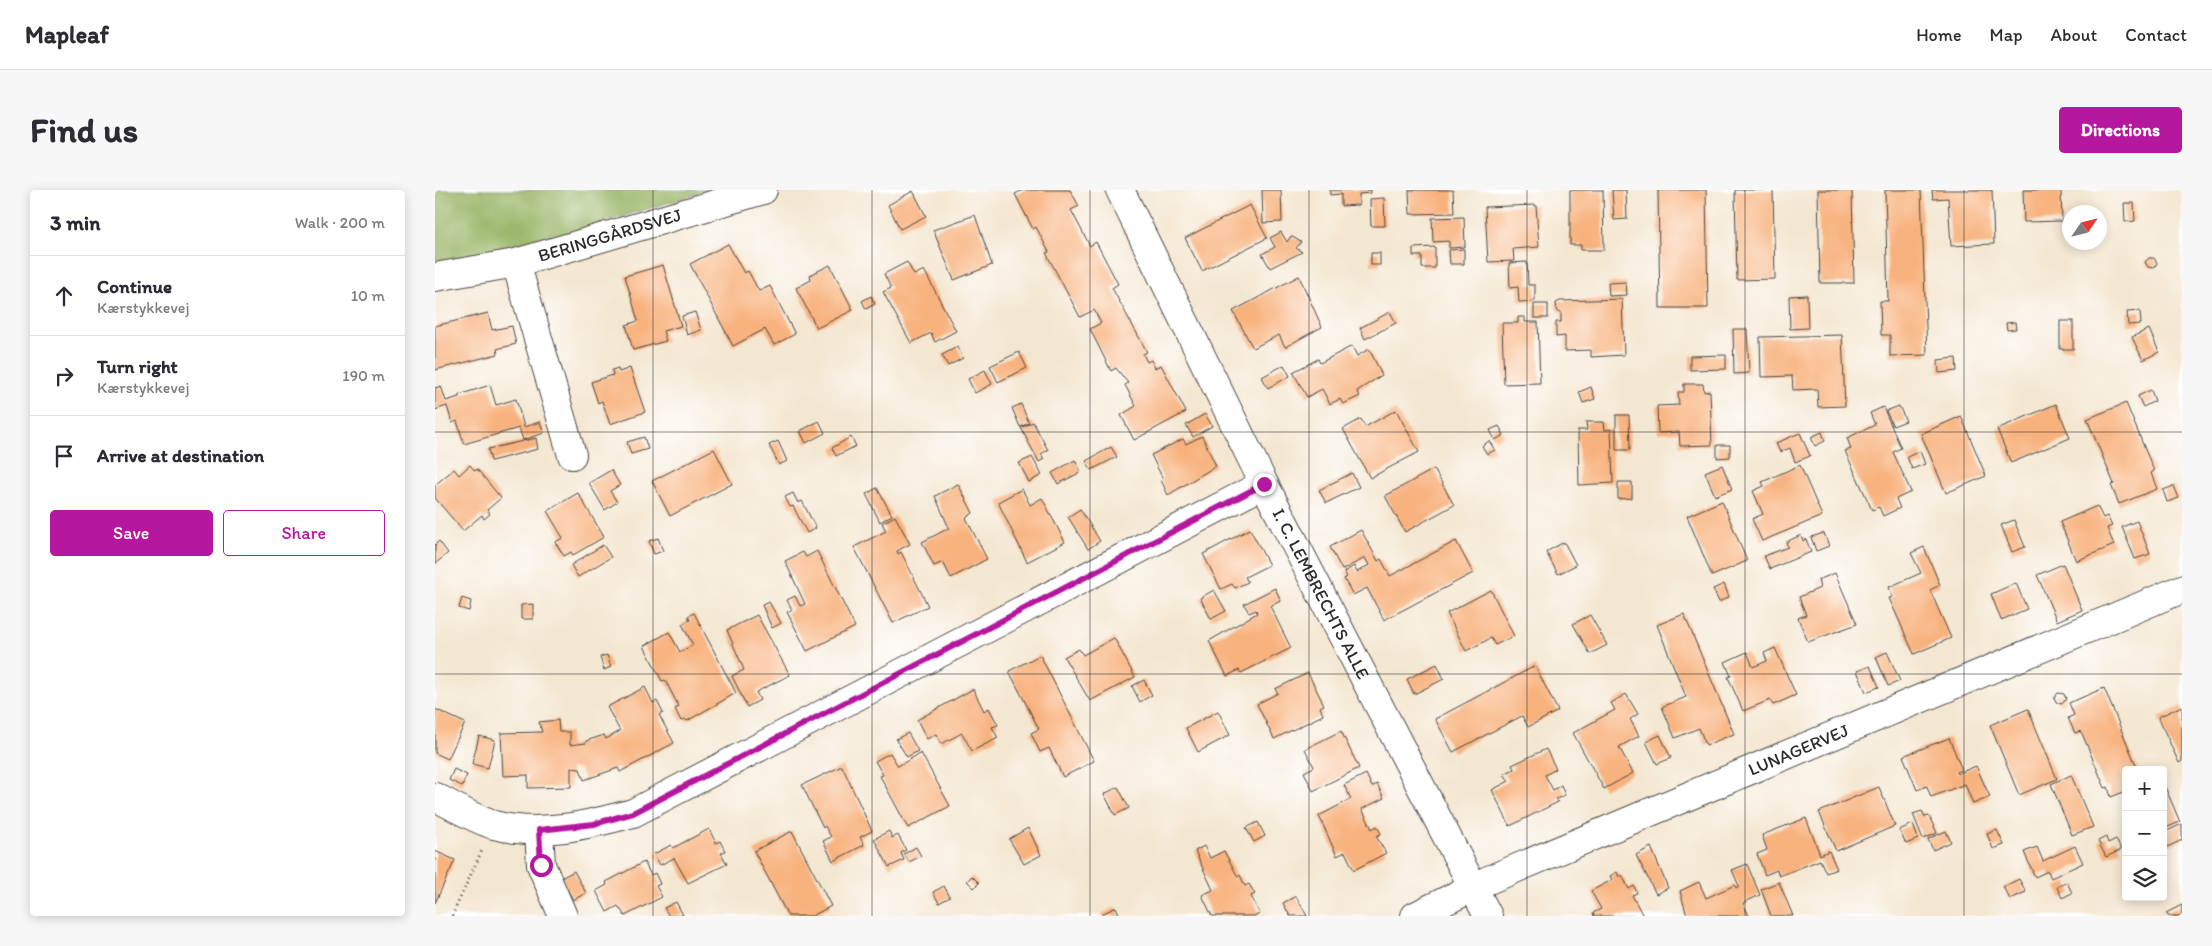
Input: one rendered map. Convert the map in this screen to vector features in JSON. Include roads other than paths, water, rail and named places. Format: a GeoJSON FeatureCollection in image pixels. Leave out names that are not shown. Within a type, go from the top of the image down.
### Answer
{"type":"FeatureCollection","features":[{"type":"Feature","properties":{"kind":"street","name":"BERINGGÅRDSVEJ"},"geometry":{"type":"LineString","coordinates":[[435,277],[515,263],[763,190]]}},
{"type":"Feature","properties":{"kind":"street","name":"I. C. LEMBRECHTS ALLE"},"geometry":{"type":"LineString","coordinates":[[1120,190],[1264,484],[1487,916]]}},
{"type":"Feature","properties":{"kind":"street","name":"BERINGGÅRDSVEJ"},"geometry":{"type":"LineString","coordinates":[[515,263],[572,455]]}},
{"type":"Feature","properties":{"kind":"street"},"geometry":{"type":"LineString","coordinates":[[435,798],[494,825],[539,830],[594,824],[633,813],[1264,484]]}},
{"type":"Feature","properties":{"kind":"street","name":"LUNAGERVEJ"},"geometry":{"type":"LineString","coordinates":[[1415,916],[1473,887],[2182,589]]}},
{"type":"Feature","properties":{"kind":"street"},"geometry":{"type":"LineString","coordinates":[[539,830],[541,865],[563,916]]}}]}
